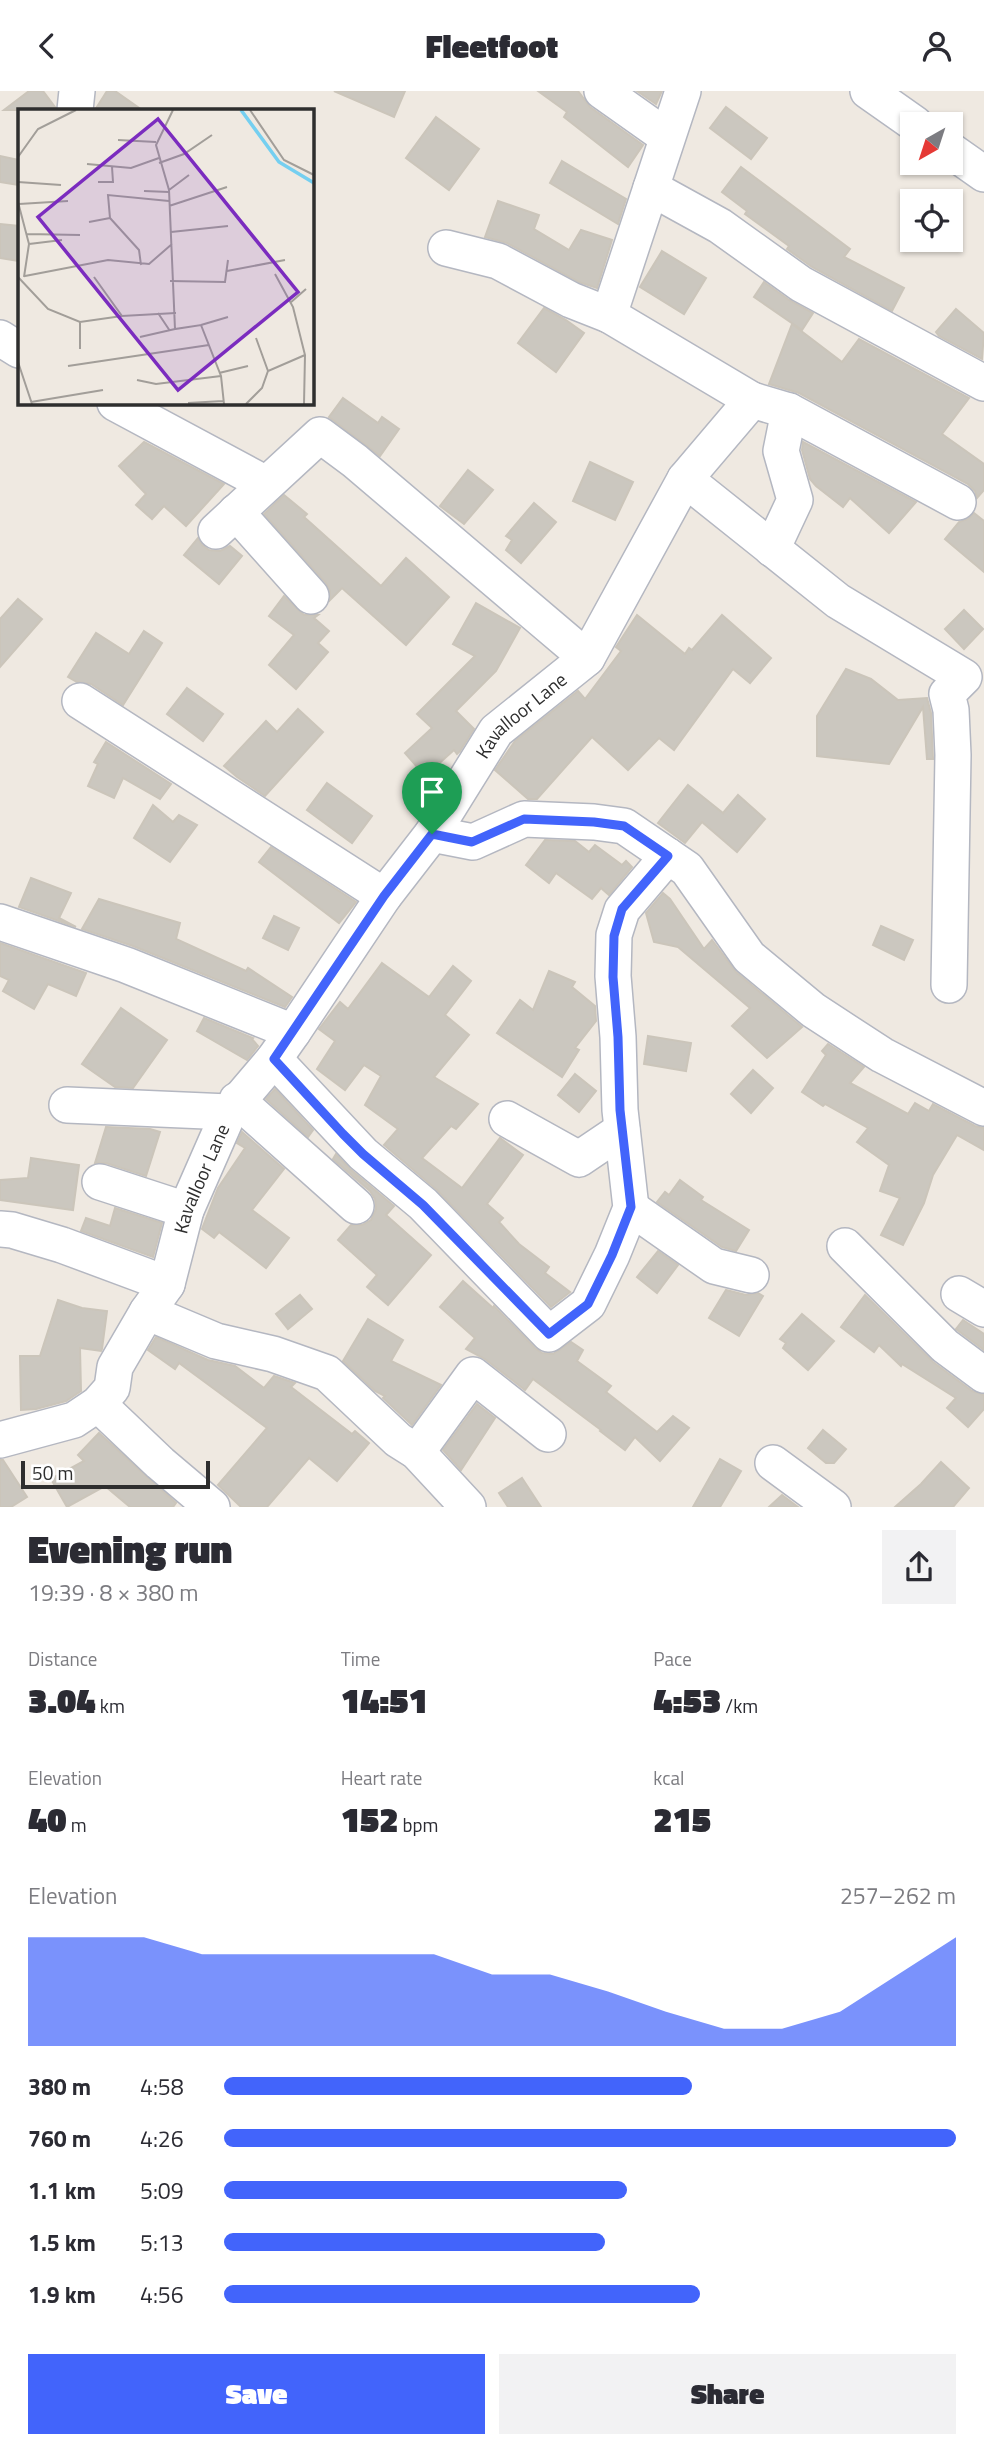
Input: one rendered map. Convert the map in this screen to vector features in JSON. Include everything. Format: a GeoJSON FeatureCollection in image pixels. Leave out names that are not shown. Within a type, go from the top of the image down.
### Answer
{"type":"FeatureCollection","features":[{"type":"Feature","properties":{"kind":"street"},"geometry":{"type":"LineString","coordinates":[[75,109],[77,91]]}},
{"type":"Feature","properties":{"kind":"street"},"geometry":{"type":"LineString","coordinates":[[602,91],[667,137]]}},
{"type":"Feature","properties":{"kind":"street"},"geometry":{"type":"LineString","coordinates":[[609,314],[682,91]]}},
{"type":"Feature","properties":{"kind":"street"},"geometry":{"type":"LineString","coordinates":[[868,91],[900,113]]}},
{"type":"Feature","properties":{"kind":"street"},"geometry":{"type":"LineString","coordinates":[[963,159],[984,174]]}},
{"type":"Feature","properties":{"kind":"street"},"geometry":{"type":"LineString","coordinates":[[651,188],[720,226],[801,284],[984,383]]}},
{"type":"Feature","properties":{"kind":"street"},"geometry":{"type":"LineString","coordinates":[[446,248],[498,261],[571,300],[609,314],[752,400],[789,411],[958,502]]}},
{"type":"Feature","properties":{"kind":"street"},"geometry":{"type":"LineString","coordinates":[[0,338],[18,349]]}},
{"type":"Feature","properties":{"kind":"street","name":"Kavalloor Lane"},"geometry":{"type":"LineString","coordinates":[[98,1404],[112,1388],[115,1367],[167,1284],[186,1210],[233,1106],[284,1045],[384,896],[432,834],[496,731],[587,658],[685,479],[752,400]]}},
{"type":"Feature","properties":{"kind":"street"},"geometry":{"type":"LineString","coordinates":[[117,404],[266,484]]}},
{"type":"Feature","properties":{"kind":"street"},"geometry":{"type":"LineString","coordinates":[[772,549],[795,500],[781,450],[789,411]]}},
{"type":"Feature","properties":{"kind":"street"},"geometry":{"type":"LineString","coordinates":[[311,596],[226,521],[320,435],[355,461],[587,658]]}},
{"type":"Feature","properties":{"kind":"street"},"geometry":{"type":"LineString","coordinates":[[685,479],[838,601],[974,683]]}},
{"type":"Feature","properties":{"kind":"street"},"geometry":{"type":"LineString","coordinates":[[949,985],[953,755],[951,710],[947,694],[974,683]]}},
{"type":"Feature","properties":{"kind":"street"},"geometry":{"type":"LineString","coordinates":[[80,701],[384,896]]}},
{"type":"Feature","properties":{"kind":"street"},"geometry":{"type":"LineString","coordinates":[[432,834],[472,842],[524,819],[624,826],[687,869],[749,957],[813,1010],[882,1055],[984,1108]]}},
{"type":"Feature","properties":{"kind":"street"},"geometry":{"type":"LineString","coordinates":[[0,922],[126,965],[284,1045],[353,1144],[423,1205],[549,1334],[588,1304],[631,1207],[622,1130],[613,977],[614,936],[622,909],[668,856]]}},
{"type":"Feature","properties":{"kind":"street"},"geometry":{"type":"LineString","coordinates":[[67,1105],[233,1106],[356,1206]]}},
{"type":"Feature","properties":{"kind":"street"},"geometry":{"type":"LineString","coordinates":[[507,1119],[579,1159],[622,1130]]}},
{"type":"Feature","properties":{"kind":"street"},"geometry":{"type":"LineString","coordinates":[[100,1182],[186,1210]]}},
{"type":"Feature","properties":{"kind":"street"},"geometry":{"type":"LineString","coordinates":[[631,1207],[714,1266],[751,1275]]}},
{"type":"Feature","properties":{"kind":"street"},"geometry":{"type":"LineString","coordinates":[[0,1229],[62,1245],[167,1284]]}},
{"type":"Feature","properties":{"kind":"street"},"geometry":{"type":"LineString","coordinates":[[845,1246],[945,1346],[984,1375]]}},
{"type":"Feature","properties":{"kind":"street"},"geometry":{"type":"LineString","coordinates":[[147,1312],[216,1341],[273,1354],[327,1373],[398,1440],[417,1451],[468,1507]]}},
{"type":"Feature","properties":{"kind":"street"},"geometry":{"type":"LineString","coordinates":[[417,1451],[473,1375],[548,1434]]}},
{"type":"Feature","properties":{"kind":"street"},"geometry":{"type":"LineString","coordinates":[[0,1440],[74,1420],[98,1404],[160,1463],[212,1507]]}},
{"type":"Feature","properties":{"kind":"street"},"geometry":{"type":"LineString","coordinates":[[773,1463],[833,1507]]}},
{"type":"Feature","properties":{"kind":"building"},"geometry":{"type":"Polygon","coordinates":[[[29,91],[43,91],[55,107],[55,109],[4,110],[29,91]]]}},
{"type":"Feature","properties":{"kind":"building"},"geometry":{"type":"Polygon","coordinates":[[[107,91],[115,91],[141,109],[96,109],[107,91]]]}},
{"type":"Feature","properties":{"kind":"building"},"geometry":{"type":"Polygon","coordinates":[[[334,91],[405,91],[394,117],[334,91]]]}},
{"type":"Feature","properties":{"kind":"building"},"geometry":{"type":"Polygon","coordinates":[[[538,91],[578,91],[590,107],[643,145],[628,167],[564,117],[567,112],[538,91]]]}},
{"type":"Feature","properties":{"kind":"building"},"geometry":{"type":"Polygon","coordinates":[[[637,91],[662,91],[656,104],[637,91]]]}},
{"type":"Feature","properties":{"kind":"building"},"geometry":{"type":"Polygon","coordinates":[[[726,107],[767,138],[751,159],[710,128],[726,107]]]}},
{"type":"Feature","properties":{"kind":"building"},"geometry":{"type":"Polygon","coordinates":[[[436,117],[479,149],[449,190],[406,158],[436,117]]]}},
{"type":"Feature","properties":{"kind":"building"},"geometry":{"type":"Polygon","coordinates":[[[0,156],[18,160],[18,185],[0,182],[0,156]]]}},
{"type":"Feature","properties":{"kind":"building"},"geometry":{"type":"Polygon","coordinates":[[[562,161],[626,199],[618,224],[550,183],[562,161]]]}},
{"type":"Feature","properties":{"kind":"building"},"geometry":{"type":"Polygon","coordinates":[[[741,167],[850,249],[844,257],[904,288],[892,311],[812,267],[787,249],[789,246],[745,214],[747,211],[722,192],[741,167]]]}},
{"type":"Feature","properties":{"kind":"building"},"geometry":{"type":"Polygon","coordinates":[[[498,201],[539,215],[534,229],[569,250],[581,230],[612,240],[597,288],[579,282],[507,243],[485,237],[498,201]]]}},
{"type":"Feature","properties":{"kind":"building"},"geometry":{"type":"Polygon","coordinates":[[[0,224],[18,226],[18,261],[0,258],[0,224]]]}},
{"type":"Feature","properties":{"kind":"building"},"geometry":{"type":"Polygon","coordinates":[[[662,251],[706,278],[684,314],[640,287],[662,251]]]}},
{"type":"Feature","properties":{"kind":"building"},"geometry":{"type":"Polygon","coordinates":[[[764,282],[813,313],[802,330],[754,297],[764,282]]]}},
{"type":"Feature","properties":{"kind":"building"},"geometry":{"type":"Polygon","coordinates":[[[544,308],[584,333],[556,372],[518,343],[544,308]]]}},
{"type":"Feature","properties":{"kind":"building"},"geometry":{"type":"Polygon","coordinates":[[[956,309],[984,333],[982,359],[936,332],[956,309]]]}},
{"type":"Feature","properties":{"kind":"building"},"geometry":{"type":"Polygon","coordinates":[[[792,324],[842,362],[859,339],[969,398],[942,434],[984,464],[984,490],[977,498],[975,491],[968,484],[799,393],[769,384],[792,324]]]}},
{"type":"Feature","properties":{"kind":"building"},"geometry":{"type":"Polygon","coordinates":[[[343,398],[378,423],[382,417],[399,429],[380,456],[329,417],[343,398]]]}},
{"type":"Feature","properties":{"kind":"building"},"geometry":{"type":"Polygon","coordinates":[[[144,442],[224,484],[186,526],[164,506],[152,519],[136,505],[146,494],[119,466],[144,442]]]}},
{"type":"Feature","properties":{"kind":"building"},"geometry":{"type":"Polygon","coordinates":[[[803,442],[916,502],[889,533],[850,498],[843,507],[816,486],[810,479],[802,450],[803,442]]]}},
{"type":"Feature","properties":{"kind":"building"},"geometry":{"type":"Polygon","coordinates":[[[590,462],[633,482],[615,520],[573,501],[590,462]]]}},
{"type":"Feature","properties":{"kind":"building"},"geometry":{"type":"Polygon","coordinates":[[[468,470],[493,490],[464,524],[440,506],[468,470]]]}},
{"type":"Feature","properties":{"kind":"building"},"geometry":{"type":"Polygon","coordinates":[[[284,495],[307,514],[304,517],[381,586],[406,558],[449,597],[406,645],[342,588],[330,600],[326,583],[264,514],[284,495]]]}},
{"type":"Feature","properties":{"kind":"building"},"geometry":{"type":"Polygon","coordinates":[[[534,503],[556,522],[521,563],[506,550],[512,540],[506,536],[534,503]]]}},
{"type":"Feature","properties":{"kind":"building"},"geometry":{"type":"Polygon","coordinates":[[[974,513],[984,521],[984,572],[945,539],[959,522],[974,513]]]}},
{"type":"Feature","properties":{"kind":"building"},"geometry":{"type":"Polygon","coordinates":[[[198,538],[209,550],[220,551],[230,546],[242,556],[219,584],[184,555],[198,538]]]}},
{"type":"Feature","properties":{"kind":"building"},"geometry":{"type":"Polygon","coordinates":[[[284,596],[304,615],[318,615],[314,618],[329,631],[318,643],[328,652],[296,689],[269,665],[294,635],[269,616],[284,596]]]}},
{"type":"Feature","properties":{"kind":"building"},"geometry":{"type":"Polygon","coordinates":[[[18,599],[42,619],[0,667],[0,619],[18,599]]]}},
{"type":"Feature","properties":{"kind":"building"},"geometry":{"type":"Polygon","coordinates":[[[476,603],[520,628],[496,671],[456,711],[474,729],[460,751],[457,754],[454,750],[425,776],[405,753],[432,728],[417,714],[475,656],[453,644],[476,603]]]}},
{"type":"Feature","properties":{"kind":"building"},"geometry":{"type":"Polygon","coordinates":[[[964,610],[983,629],[964,649],[945,629],[964,610]]]}},
{"type":"Feature","properties":{"kind":"building"},"geometry":{"type":"Polygon","coordinates":[[[637,615],[685,654],[689,648],[692,650],[722,615],[771,658],[750,683],[733,669],[674,750],[659,738],[628,770],[592,737],[537,799],[528,799],[495,770],[515,741],[578,691],[585,699],[621,651],[616,647],[637,615]]]}},
{"type":"Feature","properties":{"kind":"building"},"geometry":{"type":"Polygon","coordinates":[[[144,631],[162,643],[123,705],[91,684],[77,682],[68,677],[96,633],[129,654],[144,631]]]}},
{"type":"Feature","properties":{"kind":"building"},"geometry":{"type":"Polygon","coordinates":[[[846,669],[871,679],[898,700],[927,698],[931,713],[933,759],[927,759],[923,707],[889,764],[817,756],[817,716],[846,669]]]}},
{"type":"Feature","properties":{"kind":"building"},"geometry":{"type":"Polygon","coordinates":[[[187,688],[223,714],[203,741],[167,714],[187,688]]]}},
{"type":"Feature","properties":{"kind":"building"},"geometry":{"type":"Polygon","coordinates":[[[298,709],[323,732],[265,796],[224,766],[266,721],[277,732],[298,709]]]}},
{"type":"Feature","properties":{"kind":"building"},"geometry":{"type":"Polygon","coordinates":[[[106,742],[171,784],[160,799],[123,778],[114,798],[88,786],[98,764],[94,762],[106,742]]]}},
{"type":"Feature","properties":{"kind":"building"},"geometry":{"type":"Polygon","coordinates":[[[327,783],[372,816],[352,843],[307,810],[327,783]]]}},
{"type":"Feature","properties":{"kind":"building"},"geometry":{"type":"Polygon","coordinates":[[[688,785],[723,813],[738,795],[765,819],[737,852],[702,822],[685,843],[658,823],[688,785]]]}},
{"type":"Feature","properties":{"kind":"building"},"geometry":{"type":"Polygon","coordinates":[[[153,805],[173,822],[179,815],[197,825],[170,862],[134,838],[153,805]]]}},
{"type":"Feature","properties":{"kind":"building"},"geometry":{"type":"Polygon","coordinates":[[[545,840],[575,841],[589,852],[595,845],[622,865],[626,861],[632,867],[609,895],[601,888],[592,899],[556,873],[549,883],[526,865],[545,840]]]}},
{"type":"Feature","properties":{"kind":"building"},"geometry":{"type":"Polygon","coordinates":[[[271,847],[356,902],[339,923],[259,862],[271,847]]]}},
{"type":"Feature","properties":{"kind":"building"},"geometry":{"type":"Polygon","coordinates":[[[31,878],[71,893],[59,918],[76,927],[19,907],[31,878]]]}},
{"type":"Feature","properties":{"kind":"building"},"geometry":{"type":"Polygon","coordinates":[[[663,893],[670,899],[704,949],[712,940],[736,972],[802,1027],[767,1058],[732,1026],[750,1008],[678,947],[654,942],[646,913],[663,893]]]}},
{"type":"Feature","properties":{"kind":"building"},"geometry":{"type":"Polygon","coordinates":[[[99,899],[180,923],[176,939],[246,971],[248,968],[292,997],[285,1007],[133,946],[82,929],[99,899]]]}},
{"type":"Feature","properties":{"kind":"building"},"geometry":{"type":"Polygon","coordinates":[[[274,916],[299,928],[288,950],[263,938],[274,916]]]}},
{"type":"Feature","properties":{"kind":"building"},"geometry":{"type":"Polygon","coordinates":[[[881,926],[913,940],[904,960],[873,945],[881,926]]]}},
{"type":"Feature","properties":{"kind":"building"},"geometry":{"type":"Polygon","coordinates":[[[0,943],[86,973],[76,996],[48,984],[34,1009],[3,991],[9,980],[0,976],[0,943]]]}},
{"type":"Feature","properties":{"kind":"building"},"geometry":{"type":"Polygon","coordinates":[[[382,963],[429,997],[453,966],[471,981],[445,1015],[469,1035],[434,1077],[478,1104],[456,1129],[451,1126],[422,1158],[462,1188],[500,1138],[523,1155],[487,1204],[503,1218],[499,1222],[519,1244],[549,1267],[545,1273],[570,1292],[551,1307],[437,1190],[384,1145],[398,1129],[365,1105],[381,1076],[364,1065],[345,1090],[317,1069],[335,1041],[319,1029],[340,1002],[348,1009],[382,963]]]}},
{"type":"Feature","properties":{"kind":"building"},"geometry":{"type":"Polygon","coordinates":[[[549,971],[575,982],[572,987],[595,1006],[596,1021],[575,1048],[579,1050],[562,1077],[497,1033],[520,1000],[533,1010],[549,971]]]}},
{"type":"Feature","properties":{"kind":"building"},"geometry":{"type":"Polygon","coordinates":[[[121,1008],[167,1040],[133,1088],[115,1087],[82,1064],[121,1008]]]}},
{"type":"Feature","properties":{"kind":"building"},"geometry":{"type":"Polygon","coordinates":[[[204,1018],[253,1038],[258,1046],[247,1060],[197,1031],[204,1018]]]}},
{"type":"Feature","properties":{"kind":"building"},"geometry":{"type":"Polygon","coordinates":[[[648,1036],[691,1043],[686,1071],[644,1064],[648,1036]]]}},
{"type":"Feature","properties":{"kind":"building"},"geometry":{"type":"Polygon","coordinates":[[[828,1044],[864,1067],[850,1083],[908,1114],[915,1103],[929,1111],[933,1104],[984,1128],[984,1150],[957,1135],[933,1175],[924,1203],[903,1245],[881,1235],[900,1198],[880,1191],[889,1165],[857,1142],[868,1128],[825,1104],[823,1106],[802,1092],[826,1055],[822,1051],[828,1044]]]}},
{"type":"Feature","properties":{"kind":"building"},"geometry":{"type":"Polygon","coordinates":[[[753,1070],[773,1088],[751,1113],[731,1094],[753,1070]]]}},
{"type":"Feature","properties":{"kind":"building"},"geometry":{"type":"Polygon","coordinates":[[[575,1074],[596,1091],[579,1112],[558,1095],[575,1074]]]}},
{"type":"Feature","properties":{"kind":"building"},"geometry":{"type":"Polygon","coordinates":[[[275,1089],[313,1130],[308,1137],[266,1099],[275,1089]]]}},
{"type":"Feature","properties":{"kind":"building"},"geometry":{"type":"Polygon","coordinates":[[[106,1127],[160,1132],[146,1176],[106,1163],[95,1163],[106,1127]]]}},
{"type":"Feature","properties":{"kind":"building"},"geometry":{"type":"Polygon","coordinates":[[[242,1132],[284,1169],[252,1210],[289,1238],[266,1268],[219,1232],[214,1238],[202,1229],[218,1188],[245,1148],[237,1143],[242,1132]]]}},
{"type":"Feature","properties":{"kind":"building"},"geometry":{"type":"Polygon","coordinates":[[[336,1154],[394,1206],[386,1215],[431,1255],[388,1305],[367,1287],[377,1275],[338,1240],[351,1225],[362,1225],[371,1220],[376,1209],[375,1199],[370,1191],[333,1159],[336,1154]]]}},
{"type":"Feature","properties":{"kind":"building"},"geometry":{"type":"Polygon","coordinates":[[[31,1158],[79,1165],[73,1210],[0,1200],[0,1180],[28,1178],[31,1158]]]}},
{"type":"Feature","properties":{"kind":"building"},"geometry":{"type":"Polygon","coordinates":[[[680,1180],[703,1197],[701,1200],[749,1230],[736,1251],[722,1247],[657,1202],[665,1192],[669,1195],[680,1180]]]}},
{"type":"Feature","properties":{"kind":"building"},"geometry":{"type":"Polygon","coordinates":[[[115,1208],[162,1223],[153,1257],[81,1231],[86,1218],[110,1226],[115,1208]]]}},
{"type":"Feature","properties":{"kind":"building"},"geometry":{"type":"Polygon","coordinates":[[[658,1251],[678,1265],[657,1293],[637,1277],[658,1251]]]}},
{"type":"Feature","properties":{"kind":"building"},"geometry":{"type":"Polygon","coordinates":[[[463,1281],[493,1308],[494,1306],[542,1353],[553,1354],[571,1342],[583,1350],[577,1361],[611,1386],[606,1392],[657,1432],[673,1416],[689,1428],[660,1461],[635,1437],[625,1450],[533,1379],[525,1390],[485,1359],[466,1349],[475,1338],[440,1307],[463,1281]]]}},
{"type":"Feature","properties":{"kind":"building"},"geometry":{"type":"Polygon","coordinates":[[[726,1290],[746,1295],[758,1293],[763,1296],[739,1336],[709,1318],[726,1290]]]}},
{"type":"Feature","properties":{"kind":"building"},"geometry":{"type":"Polygon","coordinates":[[[300,1295],[312,1309],[288,1329],[276,1314],[300,1295]]]}},
{"type":"Feature","properties":{"kind":"building"},"geometry":{"type":"Polygon","coordinates":[[[865,1295],[933,1362],[972,1391],[984,1395],[984,1409],[968,1427],[947,1408],[956,1398],[902,1364],[901,1366],[879,1345],[874,1352],[841,1327],[865,1295]]]}},
{"type":"Feature","properties":{"kind":"building"},"geometry":{"type":"Polygon","coordinates":[[[58,1300],[82,1308],[107,1311],[102,1349],[80,1348],[81,1391],[66,1401],[21,1410],[20,1356],[40,1356],[58,1300]]]}},
{"type":"Feature","properties":{"kind":"building"},"geometry":{"type":"Polygon","coordinates":[[[802,1314],[834,1341],[808,1370],[783,1348],[786,1343],[780,1339],[802,1314]]]}},
{"type":"Feature","properties":{"kind":"building"},"geometry":{"type":"Polygon","coordinates":[[[368,1319],[403,1340],[391,1361],[441,1385],[412,1425],[383,1398],[385,1396],[375,1391],[343,1361],[368,1319]]]}},
{"type":"Feature","properties":{"kind":"building"},"geometry":{"type":"Polygon","coordinates":[[[963,1320],[984,1334],[984,1350],[956,1329],[963,1320]]]}},
{"type":"Feature","properties":{"kind":"building"},"geometry":{"type":"Polygon","coordinates":[[[156,1337],[208,1360],[235,1366],[264,1388],[274,1376],[295,1383],[291,1387],[352,1434],[355,1431],[369,1443],[337,1481],[309,1458],[267,1507],[241,1507],[218,1485],[267,1428],[179,1363],[175,1369],[148,1350],[156,1337]]]}},
{"type":"Feature","properties":{"kind":"building"},"geometry":{"type":"Polygon","coordinates":[[[477,1404],[495,1418],[461,1470],[443,1450],[477,1404]]]}},
{"type":"Feature","properties":{"kind":"building"},"geometry":{"type":"Polygon","coordinates":[[[823,1430],[846,1449],[834,1463],[826,1463],[808,1448],[823,1430]]]}},
{"type":"Feature","properties":{"kind":"building"},"geometry":{"type":"Polygon","coordinates":[[[99,1433],[176,1503],[173,1507],[130,1507],[105,1486],[67,1507],[51,1479],[84,1461],[78,1455],[99,1433]]]}},
{"type":"Feature","properties":{"kind":"building"},"geometry":{"type":"Polygon","coordinates":[[[720,1459],[741,1471],[720,1507],[693,1507],[720,1459]]]}},
{"type":"Feature","properties":{"kind":"building"},"geometry":{"type":"Polygon","coordinates":[[[0,1460],[3,1460],[27,1497],[11,1507],[0,1507],[0,1460]]]}},
{"type":"Feature","properties":{"kind":"building"},"geometry":{"type":"Polygon","coordinates":[[[941,1462],[969,1488],[953,1507],[895,1507],[921,1484],[941,1462]]]}},
{"type":"Feature","properties":{"kind":"building"},"geometry":{"type":"Polygon","coordinates":[[[522,1478],[541,1507],[508,1507],[499,1493],[522,1478]]]}},
{"type":"Feature","properties":{"kind":"building"},"geometry":{"type":"Polygon","coordinates":[[[782,1495],[798,1507],[769,1507],[782,1495]]]}},
{"type":"Feature","properties":{"kind":"route"},"geometry":{"type":"LineString","coordinates":[[524,819],[594,822],[624,826],[668,856],[622,909],[614,936],[613,977],[620,1110],[631,1207],[588,1304],[549,1334],[423,1205],[343,1134],[274,1059],[384,896],[432,834],[472,842],[524,819]]}}]}
